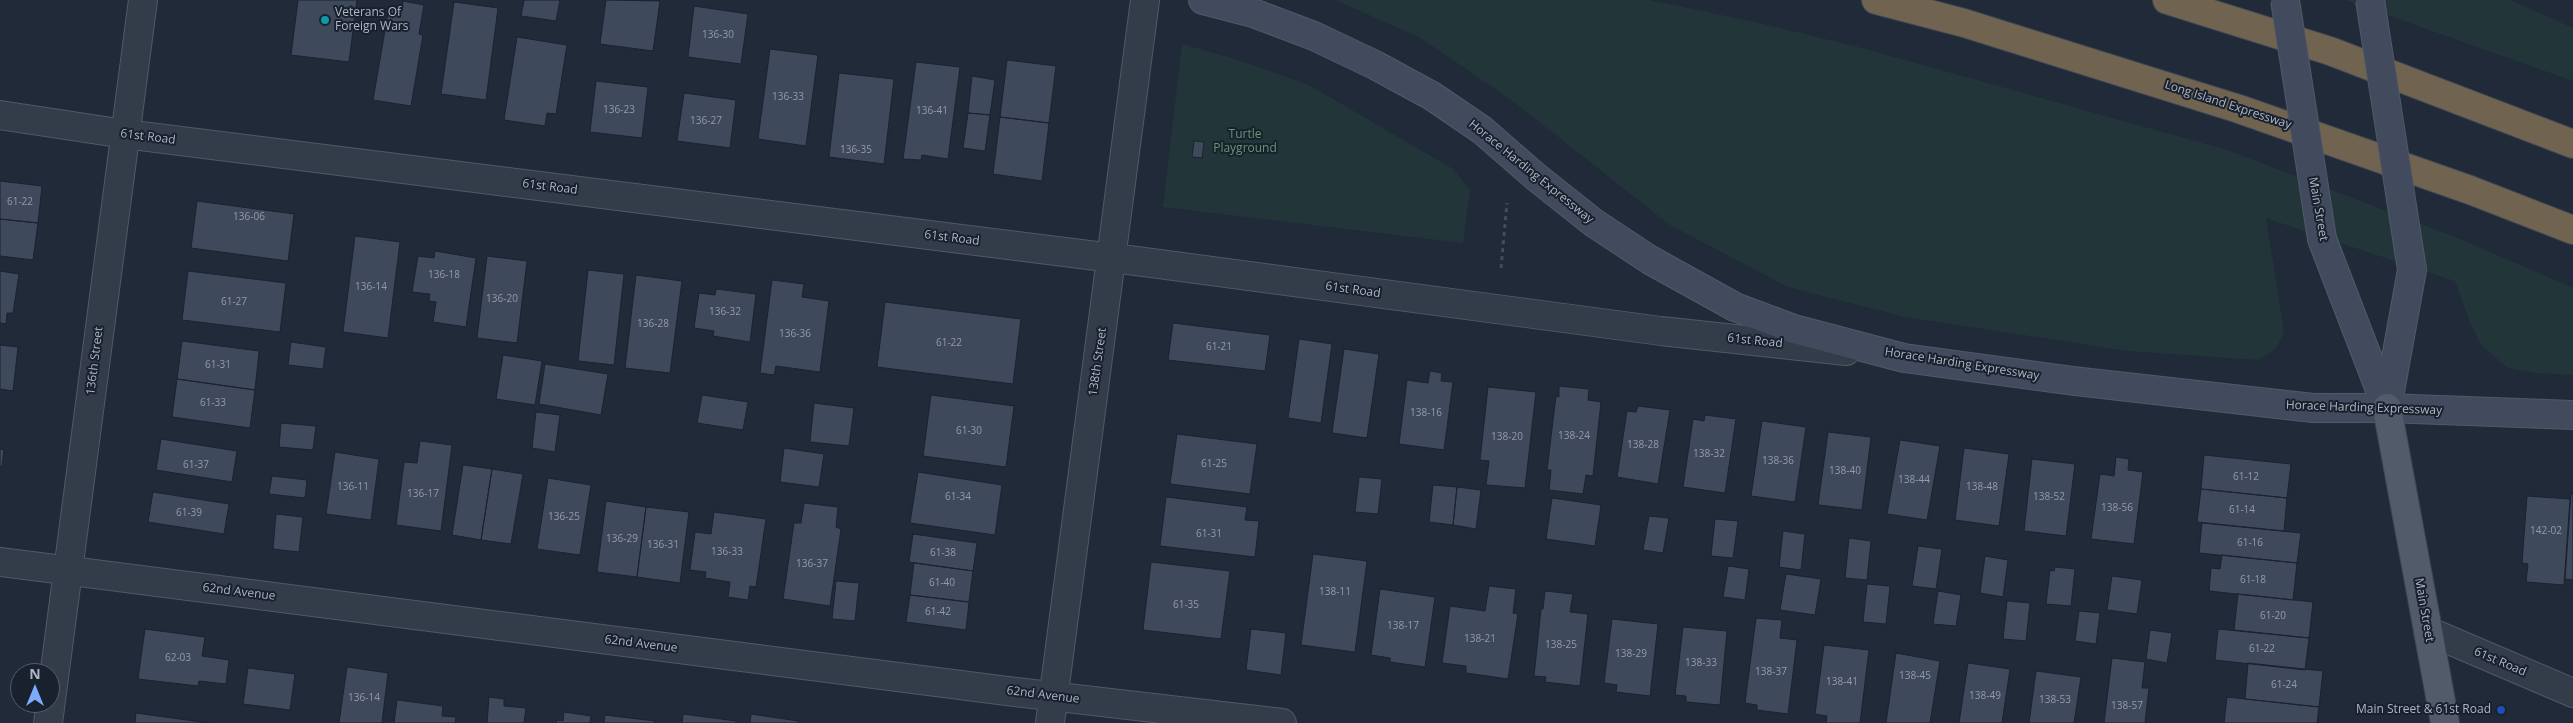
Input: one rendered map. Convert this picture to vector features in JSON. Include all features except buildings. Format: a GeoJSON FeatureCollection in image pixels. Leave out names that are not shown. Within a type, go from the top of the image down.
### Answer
{"type":"FeatureCollection","features":[{"type":"Feature","properties":{"kind":"highway","name":"Long Island Expressway"},"geometry":{"type":"LineString","coordinates":[[1876,0],[1964,23],[2230,106],[2452,183],[2573,230]]}},
{"type":"Feature","properties":{"kind":"highway"},"geometry":{"type":"LineString","coordinates":[[2168,0],[2330,51],[2573,144]]}},
{"type":"Feature","properties":{"kind":"main road","name":"Horace Harding Expressway"},"geometry":{"type":"LineString","coordinates":[[1203,0],[1253,13],[1314,36],[1376,65],[1432,96],[1482,130],[1536,177],[1594,223],[1650,260],[1735,307],[1794,329],[1904,358],[2074,381],[2303,407],[2573,415]]}},
{"type":"Feature","properties":{"kind":"main road","name":"Main Street"},"geometry":{"type":"LineString","coordinates":[[2285,0],[2322,239],[2387,408],[2445,723]]}},
{"type":"Feature","properties":{"kind":"main road","name":"Main Street"},"geometry":{"type":"LineString","coordinates":[[2370,0],[2412,270],[2387,408]]}},
{"type":"Feature","properties":{"kind":"street","name":"136th Street"},"geometry":{"type":"LineString","coordinates":[[48,723],[143,0]]}},
{"type":"Feature","properties":{"kind":"street","name":"138th Street"},"geometry":{"type":"LineString","coordinates":[[1052,710],[1145,0]]}},
{"type":"Feature","properties":{"kind":"street","name":"61st Road"},"geometry":{"type":"LineString","coordinates":[[0,115],[125,134],[1112,258],[1661,331],[1904,358]]}},
{"type":"Feature","properties":{"kind":"street","name":"62nd Avenue"},"geometry":{"type":"LineString","coordinates":[[0,562],[68,570],[1052,710],[1282,723]]}},
{"type":"Feature","properties":{"kind":"street","name":"61st Road"},"geometry":{"type":"LineString","coordinates":[[2428,631],[2573,693]]}},
{"type":"Feature","properties":{"kind":"path"},"geometry":{"type":"LineString","coordinates":[[1501,268],[1507,203]]}},
{"type":"Feature","properties":{"kind":"green space"},"geometry":{"type":"Polygon","coordinates":[[[1335,0],[1650,0],[1759,23],[1862,48],[2227,150],[2465,241],[2573,288],[2573,375],[2536,373],[2508,368],[2482,346],[2469,320],[2455,281],[2266,218],[2284,332],[2277,347],[2259,360],[2129,351],[1905,317],[1788,287],[1670,225],[1510,99],[1419,37],[1335,0]]]}},
{"type":"Feature","properties":{"kind":"green space"},"geometry":{"type":"Polygon","coordinates":[[[2345,0],[2510,0],[2573,28],[2573,81],[2345,0]]]}},
{"type":"Feature","properties":{"kind":"green space","name":"Turtle Playground"},"geometry":{"type":"Polygon","coordinates":[[[1182,44],[1235,59],[1309,85],[1453,169],[1470,190],[1463,243],[1163,207],[1182,44]]]}},
{"type":"Feature","properties":{"kind":"place","name":"Veterans Of Foreign Wars"},"geometry":{"type":"Point","coordinates":[325,20]}},
{"type":"Feature","properties":{"kind":"place","name":"Main Street & 61st Road"},"geometry":{"type":"Point","coordinates":[2501,710]}}]}
